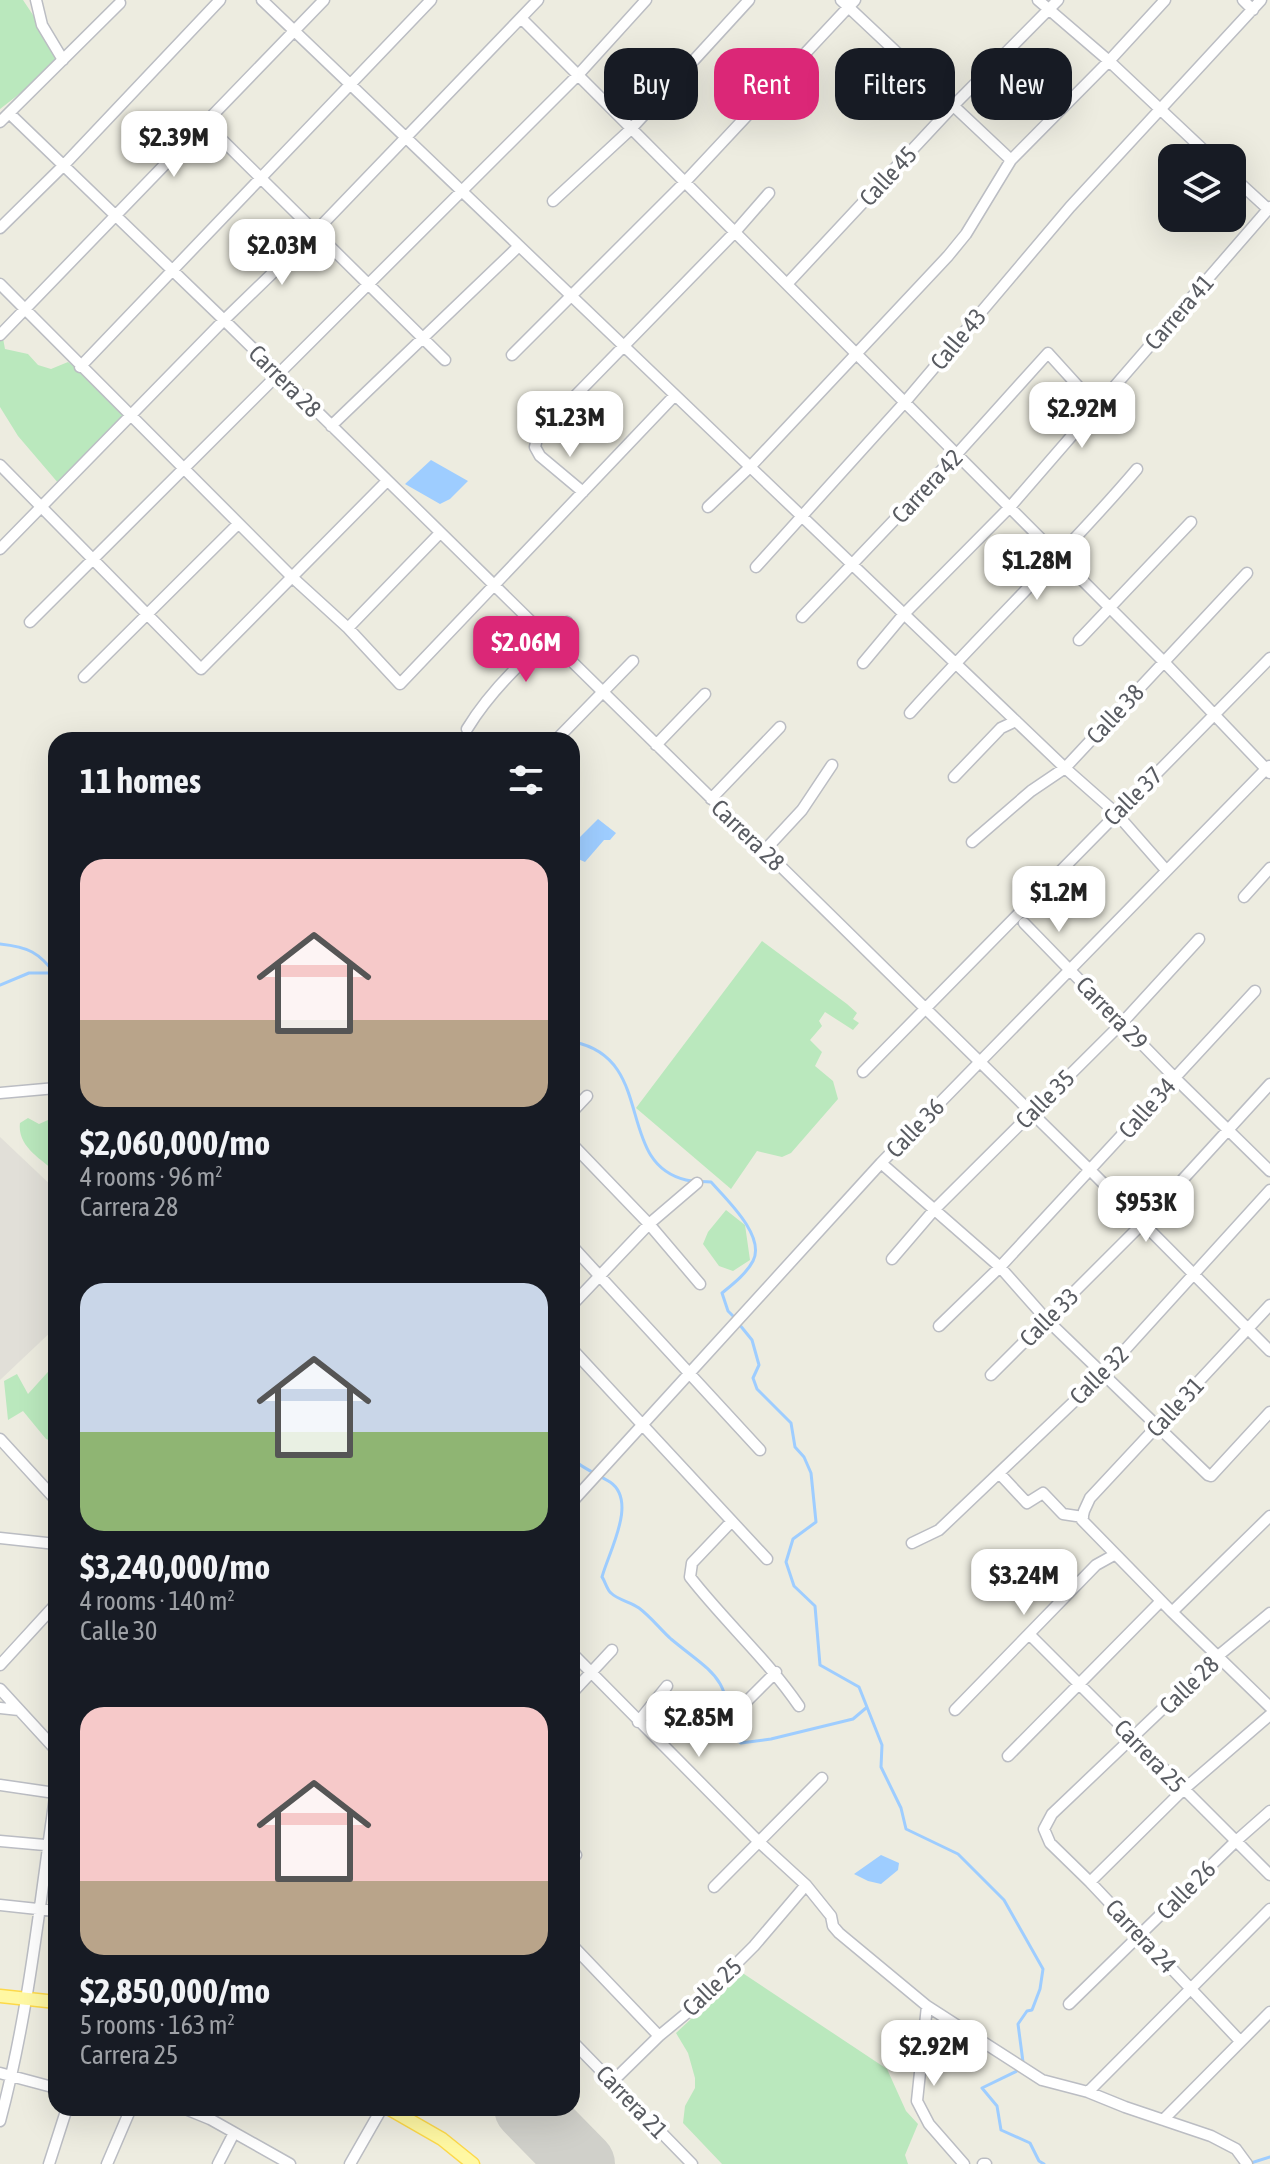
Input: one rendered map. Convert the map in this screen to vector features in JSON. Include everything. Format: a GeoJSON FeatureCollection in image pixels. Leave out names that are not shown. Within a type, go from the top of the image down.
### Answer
{"type":"FeatureCollection","features":[{"type":"Feature","properties":{"kind":"main road"},"geometry":{"type":"LineString","coordinates":[[0,1996],[48,2001]]}},
{"type":"Feature","properties":{"kind":"main road"},"geometry":{"type":"LineString","coordinates":[[402,2116],[442,2139],[473,2164]]}},
{"type":"Feature","properties":{"kind":"street"},"geometry":{"type":"LineString","coordinates":[[36,0],[42,25],[63,60]]}},
{"type":"Feature","properties":{"kind":"street"},"geometry":{"type":"LineString","coordinates":[[0,228],[220,0]]}},
{"type":"Feature","properties":{"kind":"street"},"geometry":{"type":"LineString","coordinates":[[262,0],[1065,768],[1116,813],[1166,870]]}},
{"type":"Feature","properties":{"kind":"street"},"geometry":{"type":"LineString","coordinates":[[0,335],[324,0]]}},
{"type":"Feature","properties":{"kind":"street"},"geometry":{"type":"LineString","coordinates":[[80,367],[431,0]]}},
{"type":"Feature","properties":{"kind":"street"},"geometry":{"type":"LineString","coordinates":[[0,549],[224,320],[315,232],[538,0]]}},
{"type":"Feature","properties":{"kind":"street"},"geometry":{"type":"LineString","coordinates":[[30,622],[578,75],[646,0]]}},
{"type":"Feature","properties":{"kind":"street"},"geometry":{"type":"LineString","coordinates":[[553,201],[631,129],[749,0]]}},
{"type":"Feature","properties":{"kind":"street"},"geometry":{"type":"LineString","coordinates":[[1038,0],[1109,61],[1197,144]]}},
{"type":"Feature","properties":{"kind":"street","name":"Calle 45"},"geometry":{"type":"LineString","coordinates":[[955,104],[1058,0]]}},
{"type":"Feature","properties":{"kind":"street"},"geometry":{"type":"LineString","coordinates":[[708,507],[750,467],[948,256],[966,234],[1011,160],[1165,0]]}},
{"type":"Feature","properties":{"kind":"street"},"geometry":{"type":"LineString","coordinates":[[1243,0],[1253,10]]}},
{"type":"Feature","properties":{"kind":"street","name":"Calle 43"},"geometry":{"type":"LineString","coordinates":[[756,567],[905,402],[1070,207],[1261,0]]}},
{"type":"Feature","properties":{"kind":"street"},"geometry":{"type":"LineString","coordinates":[[512,355],[685,182],[848,2],[894,48]]}},
{"type":"Feature","properties":{"kind":"street"},"geometry":{"type":"LineString","coordinates":[[0,122],[120,3]]}},
{"type":"Feature","properties":{"kind":"street"},"geometry":{"type":"LineString","coordinates":[[521,18],[1269,769]]}},
{"type":"Feature","properties":{"kind":"street"},"geometry":{"type":"LineString","coordinates":[[955,108],[1011,160]]}},
{"type":"Feature","properties":{"kind":"street","name":"Carrera 28"},"geometry":{"type":"LineString","coordinates":[[9,113],[1091,1171],[1270,1351]]}},
{"type":"Feature","properties":{"kind":"street","name":"Calle 45"},"geometry":{"type":"LineString","coordinates":[[787,284],[940,120]]}},
{"type":"Feature","properties":{"kind":"street"},"geometry":{"type":"LineString","coordinates":[[205,123],[445,360]]}},
{"type":"Feature","properties":{"kind":"street"},"geometry":{"type":"LineString","coordinates":[[1246,188],[1269,208]]}},
{"type":"Feature","properties":{"kind":"street"},"geometry":{"type":"LineString","coordinates":[[583,492],[540,456],[535,447],[538,434],[735,232],[769,193]]}},
{"type":"Feature","properties":{"kind":"street","name":"Carrera 41"},"geometry":{"type":"LineString","coordinates":[[863,663],[904,614],[1010,507],[1269,208]]}},
{"type":"Feature","properties":{"kind":"street"},"geometry":{"type":"LineString","coordinates":[[331,426],[519,246]]}},
{"type":"Feature","properties":{"kind":"street"},"geometry":{"type":"LineString","coordinates":[[0,284],[238,524],[348,628],[400,684],[675,395]]}},
{"type":"Feature","properties":{"kind":"street","name":"Carrera 42"},"geometry":{"type":"LineString","coordinates":[[802,617],[1048,353],[1097,407]]}},
{"type":"Feature","properties":{"kind":"street"},"geometry":{"type":"LineString","coordinates":[[0,465],[201,669],[387,481]]}},
{"type":"Feature","properties":{"kind":"street"},"geometry":{"type":"LineString","coordinates":[[910,713],[1100,513],[1137,469]]}},
{"type":"Feature","properties":{"kind":"street"},"geometry":{"type":"LineString","coordinates":[[1079,640],[1191,522]]}},
{"type":"Feature","properties":{"kind":"street"},"geometry":{"type":"LineString","coordinates":[[84,677],[238,524]]}},
{"type":"Feature","properties":{"kind":"street"},"geometry":{"type":"LineString","coordinates":[[348,628],[440,533]]}},
{"type":"Feature","properties":{"kind":"street","name":"Calle 38"},"geometry":{"type":"LineString","coordinates":[[972,842],[1031,791],[1065,768],[1247,573]]}},
{"type":"Feature","properties":{"kind":"street"},"geometry":{"type":"LineString","coordinates":[[467,729],[482,705],[547,638],[567,622]]}},
{"type":"Feature","properties":{"kind":"street","name":"Calle 37"},"geometry":{"type":"LineString","coordinates":[[863,1072],[1270,658]]}},
{"type":"Feature","properties":{"kind":"street"},"geometry":{"type":"LineString","coordinates":[[564,732],[633,661]]}},
{"type":"Feature","properties":{"kind":"street"},"geometry":{"type":"LineString","coordinates":[[656,745],[705,694]]}},
{"type":"Feature","properties":{"kind":"street"},"geometry":{"type":"LineString","coordinates":[[954,777],[1001,728],[1016,721]]}},
{"type":"Feature","properties":{"kind":"street"},"geometry":{"type":"LineString","coordinates":[[711,799],[780,727]]}},
{"type":"Feature","properties":{"kind":"street"},"geometry":{"type":"LineString","coordinates":[[764,851],[802,810],[832,765]]}},
{"type":"Feature","properties":{"kind":"street","name":"Calle 36"},"geometry":{"type":"LineString","coordinates":[[580,1494],[881,1163],[1166,870],[1269,769]]}},
{"type":"Feature","properties":{"kind":"street"},"geometry":{"type":"LineString","coordinates":[[1244,897],[1270,868]]}},
{"type":"Feature","properties":{"kind":"street","name":"Carrera 29"},"geometry":{"type":"LineString","coordinates":[[1024,923],[1270,1171]]}},
{"type":"Feature","properties":{"kind":"street","name":"Calle 35"},"geometry":{"type":"LineString","coordinates":[[892,1259],[934,1210],[1122,1023],[1199,939]]}},
{"type":"Feature","properties":{"kind":"street","name":"Calle 34"},"geometry":{"type":"LineString","coordinates":[[939,1326],[1091,1171],[1255,991]]}},
{"type":"Feature","properties":{"kind":"street","name":"Calle 33"},"geometry":{"type":"LineString","coordinates":[[991,1375],[1143,1223],[1270,1084]]}},
{"type":"Feature","properties":{"kind":"street"},"geometry":{"type":"LineString","coordinates":[[0,1093],[48,1089]]}},
{"type":"Feature","properties":{"kind":"street"},"geometry":{"type":"LineString","coordinates":[[580,1103],[587,1096]]}},
{"type":"Feature","properties":{"kind":"street"},"geometry":{"type":"LineString","coordinates":[[580,1152],[649,1224],[700,1284]]}},
{"type":"Feature","properties":{"kind":"street"},"geometry":{"type":"LineString","coordinates":[[881,1163],[1000,1267],[1046,1319],[1211,1476],[1270,1412]]}},
{"type":"Feature","properties":{"kind":"street"},"geometry":{"type":"LineString","coordinates":[[580,1297],[649,1224],[697,1183]]}},
{"type":"Feature","properties":{"kind":"street","name":"Calle 32"},"geometry":{"type":"LineString","coordinates":[[912,1543],[939,1530],[1104,1373],[1270,1190]]}},
{"type":"Feature","properties":{"kind":"street"},"geometry":{"type":"LineString","coordinates":[[580,1255],[760,1450]]}},
{"type":"Feature","properties":{"kind":"street","name":"Calle 31"},"geometry":{"type":"LineString","coordinates":[[1083,1514],[1090,1498],[1270,1305]]}},
{"type":"Feature","properties":{"kind":"street"},"geometry":{"type":"LineString","coordinates":[[580,1358],[767,1559]]}},
{"type":"Feature","properties":{"kind":"street"},"geometry":{"type":"LineString","coordinates":[[0,1439],[48,1491]]}},
{"type":"Feature","properties":{"kind":"street"},"geometry":{"type":"LineString","coordinates":[[999,1473],[1027,1503],[1043,1493],[1063,1514],[1083,1514],[1088,1528],[1114,1555],[1270,1707]]}},
{"type":"Feature","properties":{"kind":"street"},"geometry":{"type":"LineString","coordinates":[[1172,1612],[1270,1516]]}},
{"type":"Feature","properties":{"kind":"street"},"geometry":{"type":"LineString","coordinates":[[731,1522],[692,1563],[690,1577],[715,1609],[776,1672],[799,1706]]}},
{"type":"Feature","properties":{"kind":"street"},"geometry":{"type":"LineString","coordinates":[[0,1538],[48,1543]]}},
{"type":"Feature","properties":{"kind":"street"},"geometry":{"type":"LineString","coordinates":[[955,1710],[1096,1565],[1114,1555]]}},
{"type":"Feature","properties":{"kind":"street"},"geometry":{"type":"LineString","coordinates":[[1008,1756],[1161,1601]]}},
{"type":"Feature","properties":{"kind":"street"},"geometry":{"type":"LineString","coordinates":[[0,1665],[48,1613]]}},
{"type":"Feature","properties":{"kind":"street","name":"Calle 28"},"geometry":{"type":"LineString","coordinates":[[1044,1829],[1052,1814],[1218,1656],[1270,1613]]}},
{"type":"Feature","properties":{"kind":"street","name":"Carrera 25"},"geometry":{"type":"LineString","coordinates":[[1030,1635],[1270,1875]]}},
{"type":"Feature","properties":{"kind":"street"},"geometry":{"type":"LineString","coordinates":[[580,1685],[612,1650]]}},
{"type":"Feature","properties":{"kind":"street"},"geometry":{"type":"LineString","coordinates":[[580,1662],[759,1842],[806,1885],[831,1916],[833,1926],[839,1933],[927,2006],[1042,2080],[1088,2092],[1211,2136],[1236,2149],[1247,2164]]}},
{"type":"Feature","properties":{"kind":"street"},"geometry":{"type":"LineString","coordinates":[[742,1706],[776,1672]]}},
{"type":"Feature","properties":{"kind":"street"},"geometry":{"type":"LineString","coordinates":[[638,1722],[667,1686]]}},
{"type":"Feature","properties":{"kind":"street"},"geometry":{"type":"LineString","coordinates":[[0,1689],[48,1741]]}},
{"type":"Feature","properties":{"kind":"street"},"geometry":{"type":"LineString","coordinates":[[0,1708],[19,1710]]}},
{"type":"Feature","properties":{"kind":"street"},"geometry":{"type":"LineString","coordinates":[[1090,1882],[1183,1790],[1270,1715]]}},
{"type":"Feature","properties":{"kind":"street"},"geometry":{"type":"LineString","coordinates":[[714,1887],[822,1778]]}},
{"type":"Feature","properties":{"kind":"street"},"geometry":{"type":"LineString","coordinates":[[0,1785],[48,1790]]}},
{"type":"Feature","properties":{"kind":"street","name":"Calle 26"},"geometry":{"type":"LineString","coordinates":[[1069,2004],[1270,1811]]}},
{"type":"Feature","properties":{"kind":"street","name":"Carrera 24"},"geometry":{"type":"LineString","coordinates":[[1044,1829],[1050,1843],[1240,2041]]}},
{"type":"Feature","properties":{"kind":"street"},"geometry":{"type":"LineString","coordinates":[[0,1841],[48,1845]]}},
{"type":"Feature","properties":{"kind":"street"},"geometry":{"type":"LineString","coordinates":[[0,2121],[27,1999],[48,1866]]}},
{"type":"Feature","properties":{"kind":"street","name":"Calle 25"},"geometry":{"type":"LineString","coordinates":[[612,2082],[754,1946],[806,1885]]}},
{"type":"Feature","properties":{"kind":"street"},"geometry":{"type":"LineString","coordinates":[[0,1905],[48,1910]]}},
{"type":"Feature","properties":{"kind":"street"},"geometry":{"type":"LineString","coordinates":[[1088,2092],[1270,1909]]}},
{"type":"Feature","properties":{"kind":"street"},"geometry":{"type":"LineString","coordinates":[[580,1953],[659,2036]]}},
{"type":"Feature","properties":{"kind":"street"},"geometry":{"type":"LineString","coordinates":[[927,2006],[917,2101],[929,2124],[964,2164]]}},
{"type":"Feature","properties":{"kind":"street"},"geometry":{"type":"LineString","coordinates":[[1163,2120],[1270,2012]]}},
{"type":"Feature","properties":{"kind":"street","name":"Carrera 21"},"geometry":{"type":"LineString","coordinates":[[580,2049],[692,2164]]}},
{"type":"Feature","properties":{"kind":"street"},"geometry":{"type":"LineString","coordinates":[[0,2073],[48,2086]]}},
{"type":"Feature","properties":{"kind":"street"},"geometry":{"type":"LineString","coordinates":[[49,2164],[64,2116]]}},
{"type":"Feature","properties":{"kind":"street"},"geometry":{"type":"LineString","coordinates":[[107,2164],[128,2116]]}},
{"type":"Feature","properties":{"kind":"street"},"geometry":{"type":"LineString","coordinates":[[203,2116],[290,2164]]}},
{"type":"Feature","properties":{"kind":"street"},"geometry":{"type":"LineString","coordinates":[[350,2164],[377,2116]]}},
{"type":"Feature","properties":{"kind":"street"},"geometry":{"type":"LineString","coordinates":[[218,2164],[234,2133]]}},
{"type":"Feature","properties":{"kind":"shaded area"},"geometry":{"type":"Polygon","coordinates":[[[0,1137],[48,1182],[48,1335],[0,1380],[0,1137]]]}},
{"type":"Feature","properties":{"kind":"green space"},"geometry":{"type":"Polygon","coordinates":[[[0,0],[23,0],[63,60],[0,109],[0,0]]]}},
{"type":"Feature","properties":{"kind":"green space"},"geometry":{"type":"Polygon","coordinates":[[[2,333],[5,349],[28,354],[38,365],[51,369],[68,362],[127,418],[59,484],[18,436],[0,407],[2,333]]]}},
{"type":"Feature","properties":{"kind":"green space"},"geometry":{"type":"Polygon","coordinates":[[[762,941],[847,1004],[857,1013],[853,1019],[859,1023],[853,1030],[825,1012],[819,1021],[822,1026],[810,1040],[822,1052],[815,1066],[833,1081],[838,1099],[791,1153],[782,1157],[757,1151],[731,1189],[636,1108],[762,941]]]}},
{"type":"Feature","properties":{"kind":"green space"},"geometry":{"type":"Polygon","coordinates":[[[28,1118],[39,1124],[48,1120],[48,1165],[22,1139],[20,1123],[28,1118]]]}},
{"type":"Feature","properties":{"kind":"green space"},"geometry":{"type":"Polygon","coordinates":[[[726,1210],[745,1225],[750,1260],[733,1271],[719,1266],[703,1244],[708,1232],[726,1210]]]}},
{"type":"Feature","properties":{"kind":"green space"},"geometry":{"type":"Polygon","coordinates":[[[48,1372],[48,1440],[23,1411],[8,1420],[4,1381],[17,1374],[28,1394],[48,1372]]]}},
{"type":"Feature","properties":{"kind":"green space"},"geometry":{"type":"Polygon","coordinates":[[[741,1972],[887,2069],[906,2111],[918,2124],[905,2155],[908,2164],[722,2164],[683,2123],[685,2106],[695,2088],[695,2078],[688,2053],[676,2033],[741,1972]]]}},
{"type":"Feature","properties":{"kind":"water"},"geometry":{"type":"Polygon","coordinates":[[[431,460],[468,481],[450,499],[440,504],[405,484],[431,460]]]}},
{"type":"Feature","properties":{"kind":"water"},"geometry":{"type":"Polygon","coordinates":[[[598,819],[616,833],[610,840],[604,840],[585,862],[580,860],[580,837],[598,819]]]}},
{"type":"Feature","properties":{"kind":"water"},"geometry":{"type":"Polygon","coordinates":[[[881,1855],[899,1863],[898,1870],[881,1884],[854,1874],[881,1855]]]}},
{"type":"Feature","properties":{"kind":"waterway"},"geometry":{"type":"LineString","coordinates":[[0,944],[32,952],[48,966]]}},
{"type":"Feature","properties":{"kind":"waterway"},"geometry":{"type":"LineString","coordinates":[[0,985],[29,973],[48,973]]}},
{"type":"Feature","properties":{"kind":"waterway"},"geometry":{"type":"LineString","coordinates":[[580,1044],[600,1052],[616,1068],[627,1089],[650,1154],[664,1170],[686,1180],[711,1182],[749,1230],[756,1251],[753,1261],[722,1293],[728,1311],[735,1318]]}},
{"type":"Feature","properties":{"kind":"waterway"},"geometry":{"type":"LineString","coordinates":[[739,1324],[752,1340],[759,1365],[753,1378],[757,1389],[791,1423],[795,1447],[804,1457],[811,1473],[816,1522],[793,1539],[786,1562],[794,1586],[815,1606],[820,1665],[859,1687],[882,1745],[881,1767],[901,1808],[906,1829],[958,1854],[1004,1900],[1043,1969],[1032,2010],[1027,2011],[1018,2024],[1023,2062]]}},
{"type":"Feature","properties":{"kind":"waterway"},"geometry":{"type":"LineString","coordinates":[[580,1465],[610,1482],[618,1490],[622,1501],[619,1527],[602,1577],[608,1590],[636,1606],[716,1678],[726,1700],[730,1735],[741,1743],[771,1739],[853,1719],[866,1708]]}},
{"type":"Feature","properties":{"kind":"waterway"},"geometry":{"type":"LineString","coordinates":[[1021,2069],[982,2088],[997,2106],[1001,2130],[1030,2143],[1039,2161],[1044,2164]]}},
{"type":"Feature","properties":{"kind":"waterway"},"geometry":{"type":"LineString","coordinates":[[1251,2163],[1270,2157]]}},
{"type":"Feature","properties":{"kind":"runway"},"geometry":{"type":"LineString","coordinates":[[535,2116],[582,2164]]}}]}
